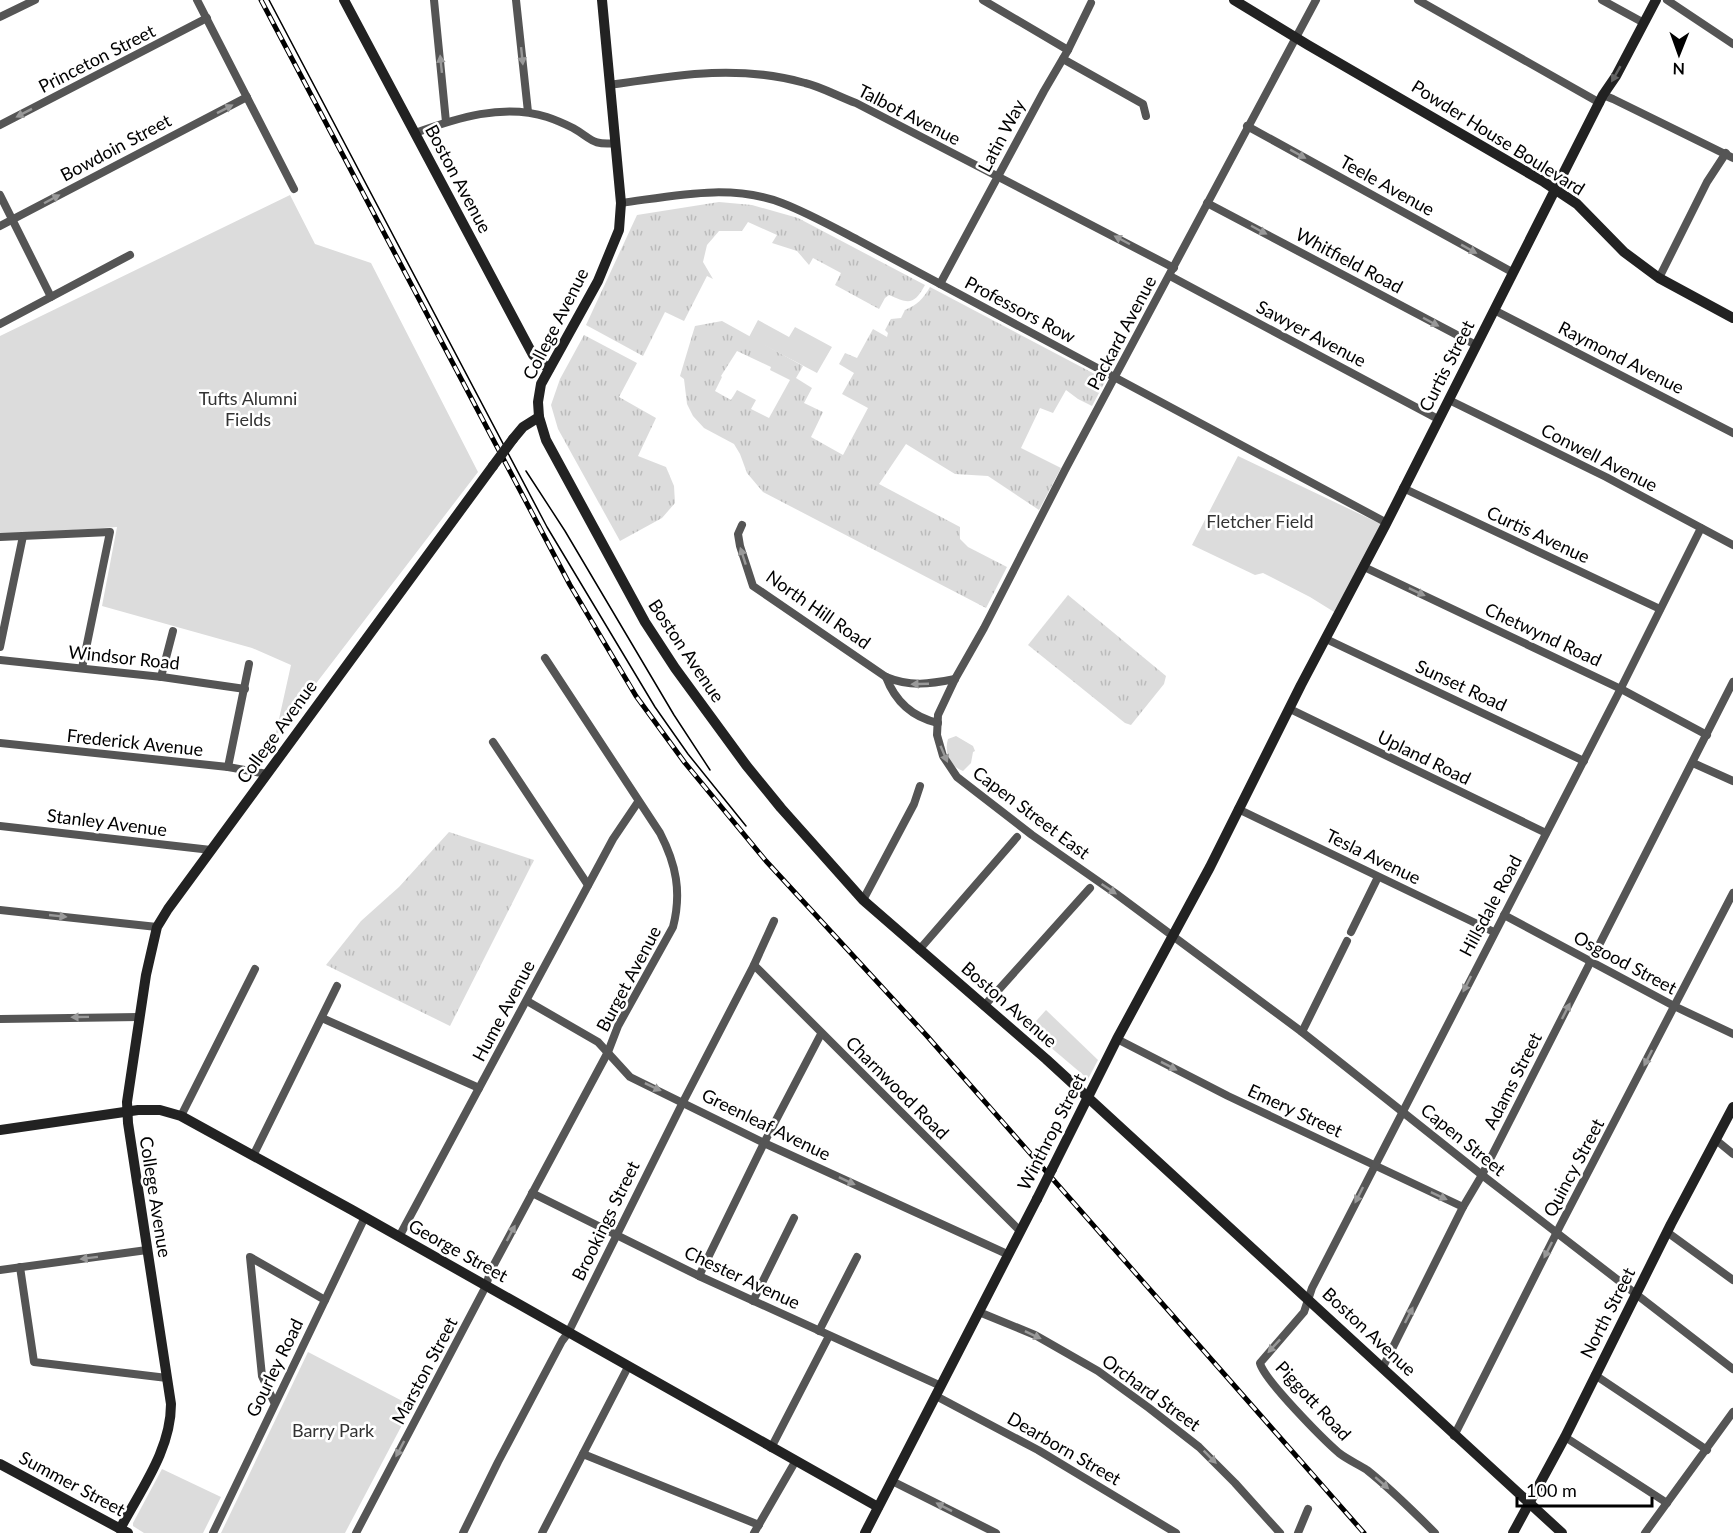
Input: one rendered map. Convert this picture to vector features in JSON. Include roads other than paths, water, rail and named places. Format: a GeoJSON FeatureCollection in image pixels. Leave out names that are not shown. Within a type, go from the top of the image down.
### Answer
{"type":"FeatureCollection","features":[{"type":"Feature","properties":{"kind":"street"},"geometry":{"type":"LineString","coordinates":[[197,0],[294,189]]}},
{"type":"Feature","properties":{"kind":"street"},"geometry":{"type":"LineString","coordinates":[[434,0],[446,122]]}},
{"type":"Feature","properties":{"kind":"street"},"geometry":{"type":"LineString","coordinates":[[516,0],[528,112]]}},
{"type":"Feature","properties":{"kind":"street","name":"College Avenue"},"geometry":{"type":"LineString","coordinates":[[124,1531],[167,1439],[171,1422],[171,1404],[127,1102],[139,1017],[157,927],[513,439],[523,427],[539,417],[538,394],[549,369],[598,281],[619,230],[621,203],[602,0]]}},
{"type":"Feature","properties":{"kind":"street"},"geometry":{"type":"LineString","coordinates":[[983,0],[1068,50]]}},
{"type":"Feature","properties":{"kind":"street","name":"Powder House Boulevard"},"geometry":{"type":"LineString","coordinates":[[1234,0],[1555,189],[1578,204],[1624,252],[1659,278],[1733,318]]}},
{"type":"Feature","properties":{"kind":"street","name":"Packard Avenue"},"geometry":{"type":"LineString","coordinates":[[955,680],[1247,126],[1316,0]]}},
{"type":"Feature","properties":{"kind":"street"},"geometry":{"type":"LineString","coordinates":[[1418,0],[1601,99],[1729,155],[1707,181],[1659,278]]}},
{"type":"Feature","properties":{"kind":"street"},"geometry":{"type":"LineString","coordinates":[[1602,0],[1644,23]]}},
{"type":"Feature","properties":{"kind":"street","name":"Curtis Street"},"geometry":{"type":"LineString","coordinates":[[1270,748],[1387,523],[1601,99],[1616,76],[1656,0]]}},
{"type":"Feature","properties":{"kind":"street"},"geometry":{"type":"LineString","coordinates":[[1667,0],[1733,44]]}},
{"type":"Feature","properties":{"kind":"street"},"geometry":{"type":"LineString","coordinates":[[0,17],[30,1]]}},
{"type":"Feature","properties":{"kind":"street","name":"Boston Avenue"},"geometry":{"type":"LineString","coordinates":[[347,3],[533,355],[549,369]]}},
{"type":"Feature","properties":{"kind":"street","name":"Latin Way"},"geometry":{"type":"LineString","coordinates":[[940,284],[1068,50],[1091,3]]}},
{"type":"Feature","properties":{"kind":"street","name":"Princeton Street"},"geometry":{"type":"LineString","coordinates":[[0,125],[207,18]]}},
{"type":"Feature","properties":{"kind":"street"},"geometry":{"type":"LineString","coordinates":[[1063,59],[1143,104],[1146,116]]}},
{"type":"Feature","properties":{"kind":"street","name":"Talbot Avenue"},"geometry":{"type":"LineString","coordinates":[[610,85],[678,74],[718,72],[764,75],[806,83],[856,104],[1070,213],[1172,272]]}},
{"type":"Feature","properties":{"kind":"street","name":"Bowdoin Street"},"geometry":{"type":"LineString","coordinates":[[0,226],[247,97]]}},
{"type":"Feature","properties":{"kind":"street"},"geometry":{"type":"LineString","coordinates":[[415,133],[466,116],[512,111],[547,117],[575,129],[589,140],[604,144],[616,143]]}},
{"type":"Feature","properties":{"kind":"street","name":"Teele Avenue"},"geometry":{"type":"LineString","coordinates":[[1247,126],[1512,272]]}},
{"type":"Feature","properties":{"kind":"street","name":"Professors Row"},"geometry":{"type":"LineString","coordinates":[[621,203],[714,192],[747,195],[780,203],[858,240],[1387,523]]}},
{"type":"Feature","properties":{"kind":"street"},"geometry":{"type":"LineString","coordinates":[[0,195],[51,297]]}},
{"type":"Feature","properties":{"kind":"street","name":"Whitfield Road"},"geometry":{"type":"LineString","coordinates":[[1207,203],[1476,345]]}},
{"type":"Feature","properties":{"kind":"street"},"geometry":{"type":"LineString","coordinates":[[0,324],[130,255]]}},
{"type":"Feature","properties":{"kind":"street","name":"Sawyer Avenue"},"geometry":{"type":"LineString","coordinates":[[1172,272],[1438,419]]}},
{"type":"Feature","properties":{"kind":"street","name":"Raymond Avenue"},"geometry":{"type":"LineString","coordinates":[[1494,310],[1733,433]]}},
{"type":"Feature","properties":{"kind":"street","name":"Conwell Avenue"},"geometry":{"type":"LineString","coordinates":[[1449,400],[1606,477],[1733,545]]}},
{"type":"Feature","properties":{"kind":"street","name":"Boston Avenue"},"geometry":{"type":"LineString","coordinates":[[539,417],[546,440],[596,534],[645,622],[675,668],[766,790],[863,900],[1088,1098],[1562,1533]]}},
{"type":"Feature","properties":{"kind":"street","name":"Curtis Avenue"},"geometry":{"type":"LineString","coordinates":[[1403,488],[1660,609]]}},
{"type":"Feature","properties":{"kind":"street","name":"North Hill Road"},"geometry":{"type":"LineString","coordinates":[[742,525],[738,534],[740,546],[753,586],[886,677],[910,684],[924,685],[955,680]]}},
{"type":"Feature","properties":{"kind":"street","name":"Hillsdale Road"},"geometry":{"type":"LineString","coordinates":[[1308,1299],[1402,1110],[1621,689],[1701,528]]}},
{"type":"Feature","properties":{"kind":"street"},"geometry":{"type":"LineString","coordinates":[[0,537],[110,532],[82,668]]}},
{"type":"Feature","properties":{"kind":"street"},"geometry":{"type":"LineString","coordinates":[[0,646],[23,536]]}},
{"type":"Feature","properties":{"kind":"street","name":"Chetwynd Road"},"geometry":{"type":"LineString","coordinates":[[1364,567],[1621,689],[1707,735]]}},
{"type":"Feature","properties":{"kind":"street"},"geometry":{"type":"LineString","coordinates":[[161,677],[173,631]]}},
{"type":"Feature","properties":{"kind":"street","name":"Sunset Road"},"geometry":{"type":"LineString","coordinates":[[1326,639],[1584,761]]}},
{"type":"Feature","properties":{"kind":"street","name":"Burget Avenue"},"geometry":{"type":"LineString","coordinates":[[486,1286],[490,1272],[608,1052],[618,1026],[673,927],[676,914],[677,882],[672,856],[660,833],[638,802],[602,742],[545,658]]}},
{"type":"Feature","properties":{"kind":"street","name":"Windsor Road"},"geometry":{"type":"LineString","coordinates":[[0,660],[245,688]]}},
{"type":"Feature","properties":{"kind":"street"},"geometry":{"type":"LineString","coordinates":[[228,767],[249,664]]}},
{"type":"Feature","properties":{"kind":"street","name":"North Hill Road"},"geometry":{"type":"LineString","coordinates":[[886,677],[892,693],[907,710],[938,723]]}},
{"type":"Feature","properties":{"kind":"street","name":"Capen Street East"},"geometry":{"type":"LineString","coordinates":[[955,680],[938,716],[937,735],[943,756],[957,777],[1032,835],[1173,936]]}},
{"type":"Feature","properties":{"kind":"street","name":"Adams Street"},"geometry":{"type":"LineString","coordinates":[[1383,1367],[1733,682]]}},
{"type":"Feature","properties":{"kind":"street","name":"Upland Road"},"geometry":{"type":"LineString","coordinates":[[1290,709],[1546,832]]}},
{"type":"Feature","properties":{"kind":"street"},"geometry":{"type":"LineString","coordinates":[[493,742],[588,885]]}},
{"type":"Feature","properties":{"kind":"street","name":"Frederick Avenue"},"geometry":{"type":"LineString","coordinates":[[0,743],[228,767],[267,774]]}},
{"type":"Feature","properties":{"kind":"street","name":"Winthrop Street"},"geometry":{"type":"LineString","coordinates":[[865,1533],[1117,1039],[1270,748]]}},
{"type":"Feature","properties":{"kind":"street"},"geometry":{"type":"LineString","coordinates":[[1693,763],[1733,781]]}},
{"type":"Feature","properties":{"kind":"street"},"geometry":{"type":"LineString","coordinates":[[863,900],[914,804],[920,786]]}},
{"type":"Feature","properties":{"kind":"street","name":"Hume Avenue"},"geometry":{"type":"LineString","coordinates":[[399,1237],[613,839],[638,802]]}},
{"type":"Feature","properties":{"kind":"street","name":"Tesla Avenue"},"geometry":{"type":"LineString","coordinates":[[1238,809],[1494,932]]}},
{"type":"Feature","properties":{"kind":"street","name":"Stanley Avenue"},"geometry":{"type":"LineString","coordinates":[[0,826],[211,850]]}},
{"type":"Feature","properties":{"kind":"street"},"geometry":{"type":"LineString","coordinates":[[919,950],[1017,837]]}},
{"type":"Feature","properties":{"kind":"street"},"geometry":{"type":"LineString","coordinates":[[1351,932],[1378,877]]}},
{"type":"Feature","properties":{"kind":"street"},"geometry":{"type":"LineString","coordinates":[[984,1006],[1089,888]]}},
{"type":"Feature","properties":{"kind":"street","name":"Quincy Street"},"geometry":{"type":"LineString","coordinates":[[1454,1436],[1733,893]]}},
{"type":"Feature","properties":{"kind":"street"},"geometry":{"type":"LineString","coordinates":[[0,910],[157,927]]}},
{"type":"Feature","properties":{"kind":"street","name":"Osgood Street"},"geometry":{"type":"LineString","coordinates":[[1504,915],[1674,1006],[1733,1034]]}},
{"type":"Feature","properties":{"kind":"street","name":"Brookings Street"},"geometry":{"type":"LineString","coordinates":[[463,1533],[503,1452],[568,1333],[774,921]]}},
{"type":"Feature","properties":{"kind":"street","name":"Capen Street"},"geometry":{"type":"LineString","coordinates":[[1173,936],[1302,1032],[1733,1369]]}},
{"type":"Feature","properties":{"kind":"street"},"geometry":{"type":"LineString","coordinates":[[1302,1032],[1347,941]]}},
{"type":"Feature","properties":{"kind":"street","name":"Charnwood Road"},"geometry":{"type":"LineString","coordinates":[[754,965],[1019,1230]]}},
{"type":"Feature","properties":{"kind":"street"},"geometry":{"type":"LineString","coordinates":[[181,1116],[255,969]]}},
{"type":"Feature","properties":{"kind":"street"},"geometry":{"type":"LineString","coordinates":[[253,1156],[337,986]]}},
{"type":"Feature","properties":{"kind":"street","name":"Greenleaf Avenue"},"geometry":{"type":"LineString","coordinates":[[527,1001],[598,1042],[630,1077],[764,1143],[1007,1254]]}},
{"type":"Feature","properties":{"kind":"street"},"geometry":{"type":"LineString","coordinates":[[0,1019],[139,1017]]}},
{"type":"Feature","properties":{"kind":"street"},"geometry":{"type":"LineString","coordinates":[[322,1018],[479,1089]]}},
{"type":"Feature","properties":{"kind":"street"},"geometry":{"type":"LineString","coordinates":[[699,1276],[764,1143],[821,1034]]}},
{"type":"Feature","properties":{"kind":"street","name":"Emery Street"},"geometry":{"type":"LineString","coordinates":[[1117,1039],[1228,1096],[1463,1207]]}},
{"type":"Feature","properties":{"kind":"street","name":"North Street"},"geometry":{"type":"LineString","coordinates":[[1513,1533],[1565,1437],[1594,1375],[1733,1107]]}},
{"type":"Feature","properties":{"kind":"street","name":"George Street"},"geometry":{"type":"LineString","coordinates":[[0,1130],[128,1112],[160,1110],[181,1116],[365,1217],[878,1507]]}},
{"type":"Feature","properties":{"kind":"street"},"geometry":{"type":"LineString","coordinates":[[1716,1140],[1733,1154]]}},
{"type":"Feature","properties":{"kind":"street","name":"Chester Avenue"},"geometry":{"type":"LineString","coordinates":[[532,1192],[699,1276],[819,1331],[938,1390]]}},
{"type":"Feature","properties":{"kind":"street","name":"Gourley Road"},"geometry":{"type":"LineString","coordinates":[[213,1533],[274,1402],[365,1217]]}},
{"type":"Feature","properties":{"kind":"street"},"geometry":{"type":"LineString","coordinates":[[753,1301],[794,1218]]}},
{"type":"Feature","properties":{"kind":"street"},"geometry":{"type":"LineString","coordinates":[[1667,1232],[1733,1280]]}},
{"type":"Feature","properties":{"kind":"street"},"geometry":{"type":"LineString","coordinates":[[0,1270],[147,1250]]}},
{"type":"Feature","properties":{"kind":"street"},"geometry":{"type":"LineString","coordinates":[[274,1402],[262,1376],[250,1257],[325,1300]]}},
{"type":"Feature","properties":{"kind":"street"},"geometry":{"type":"LineString","coordinates":[[819,1331],[857,1257]]}},
{"type":"Feature","properties":{"kind":"street"},"geometry":{"type":"LineString","coordinates":[[20,1267],[34,1362],[167,1378]]}},
{"type":"Feature","properties":{"kind":"street","name":"Marston Street"},"geometry":{"type":"LineString","coordinates":[[356,1533],[486,1286]]}},
{"type":"Feature","properties":{"kind":"street","name":"Piggott Road"},"geometry":{"type":"LineString","coordinates":[[1308,1299],[1304,1312],[1263,1358],[1260,1363],[1262,1368],[1340,1454],[1365,1469],[1435,1533]]}},
{"type":"Feature","properties":{"kind":"street","name":"Orchard Street"},"geometry":{"type":"LineString","coordinates":[[979,1312],[1035,1335],[1098,1371],[1149,1408],[1199,1447],[1280,1533]]}},
{"type":"Feature","properties":{"kind":"street"},"geometry":{"type":"LineString","coordinates":[[771,1448],[829,1336]]}},
{"type":"Feature","properties":{"kind":"street"},"geometry":{"type":"LineString","coordinates":[[542,1533],[628,1367]]}},
{"type":"Feature","properties":{"kind":"street"},"geometry":{"type":"LineString","coordinates":[[1594,1375],[1707,1449]]}},
{"type":"Feature","properties":{"kind":"street","name":"Dearborn Street"},"geometry":{"type":"LineString","coordinates":[[938,1390],[1176,1533]]}},
{"type":"Feature","properties":{"kind":"street"},"geometry":{"type":"LineString","coordinates":[[1646,1533],[1733,1412]]}},
{"type":"Feature","properties":{"kind":"street"},"geometry":{"type":"LineString","coordinates":[[1565,1437],[1667,1503]]}},
{"type":"Feature","properties":{"kind":"street"},"geometry":{"type":"LineString","coordinates":[[583,1454],[759,1525]]}},
{"type":"Feature","properties":{"kind":"street"},"geometry":{"type":"LineString","coordinates":[[754,1533],[795,1462]]}},
{"type":"Feature","properties":{"kind":"street","name":"Summer Street"},"geometry":{"type":"LineString","coordinates":[[0,1464],[124,1531]]}},
{"type":"Feature","properties":{"kind":"street"},"geometry":{"type":"LineString","coordinates":[[892,1481],[996,1533]]}},
{"type":"Feature","properties":{"kind":"street"},"geometry":{"type":"LineString","coordinates":[[1298,1533],[1308,1509]]}},
{"type":"Feature","properties":{"kind":"tram line"},"geometry":{"type":"LineString","coordinates":[[269,0],[547,527],[655,707],[688,754],[746,826]]}},
{"type":"Feature","properties":{"kind":"tram line"},"geometry":{"type":"LineString","coordinates":[[526,471],[565,531],[674,715],[710,770]]}},
{"type":"Feature","properties":{"kind":"railway"},"geometry":{"type":"LineString","coordinates":[[261,0],[570,585],[636,696],[685,763],[766,861],[927,1036],[1364,1533]]}},
{"type":"Feature","properties":{"kind":"park label","name":"Tufts Alumni Fields"},"geometry":{"type":"Point","coordinates":[248,409]}},
{"type":"Feature","properties":{"kind":"park label","name":"Fletcher Field"},"geometry":{"type":"Point","coordinates":[1260,522]}},
{"type":"Feature","properties":{"kind":"park label","name":"Barry Park"},"geometry":{"type":"Point","coordinates":[333,1431]}}]}
